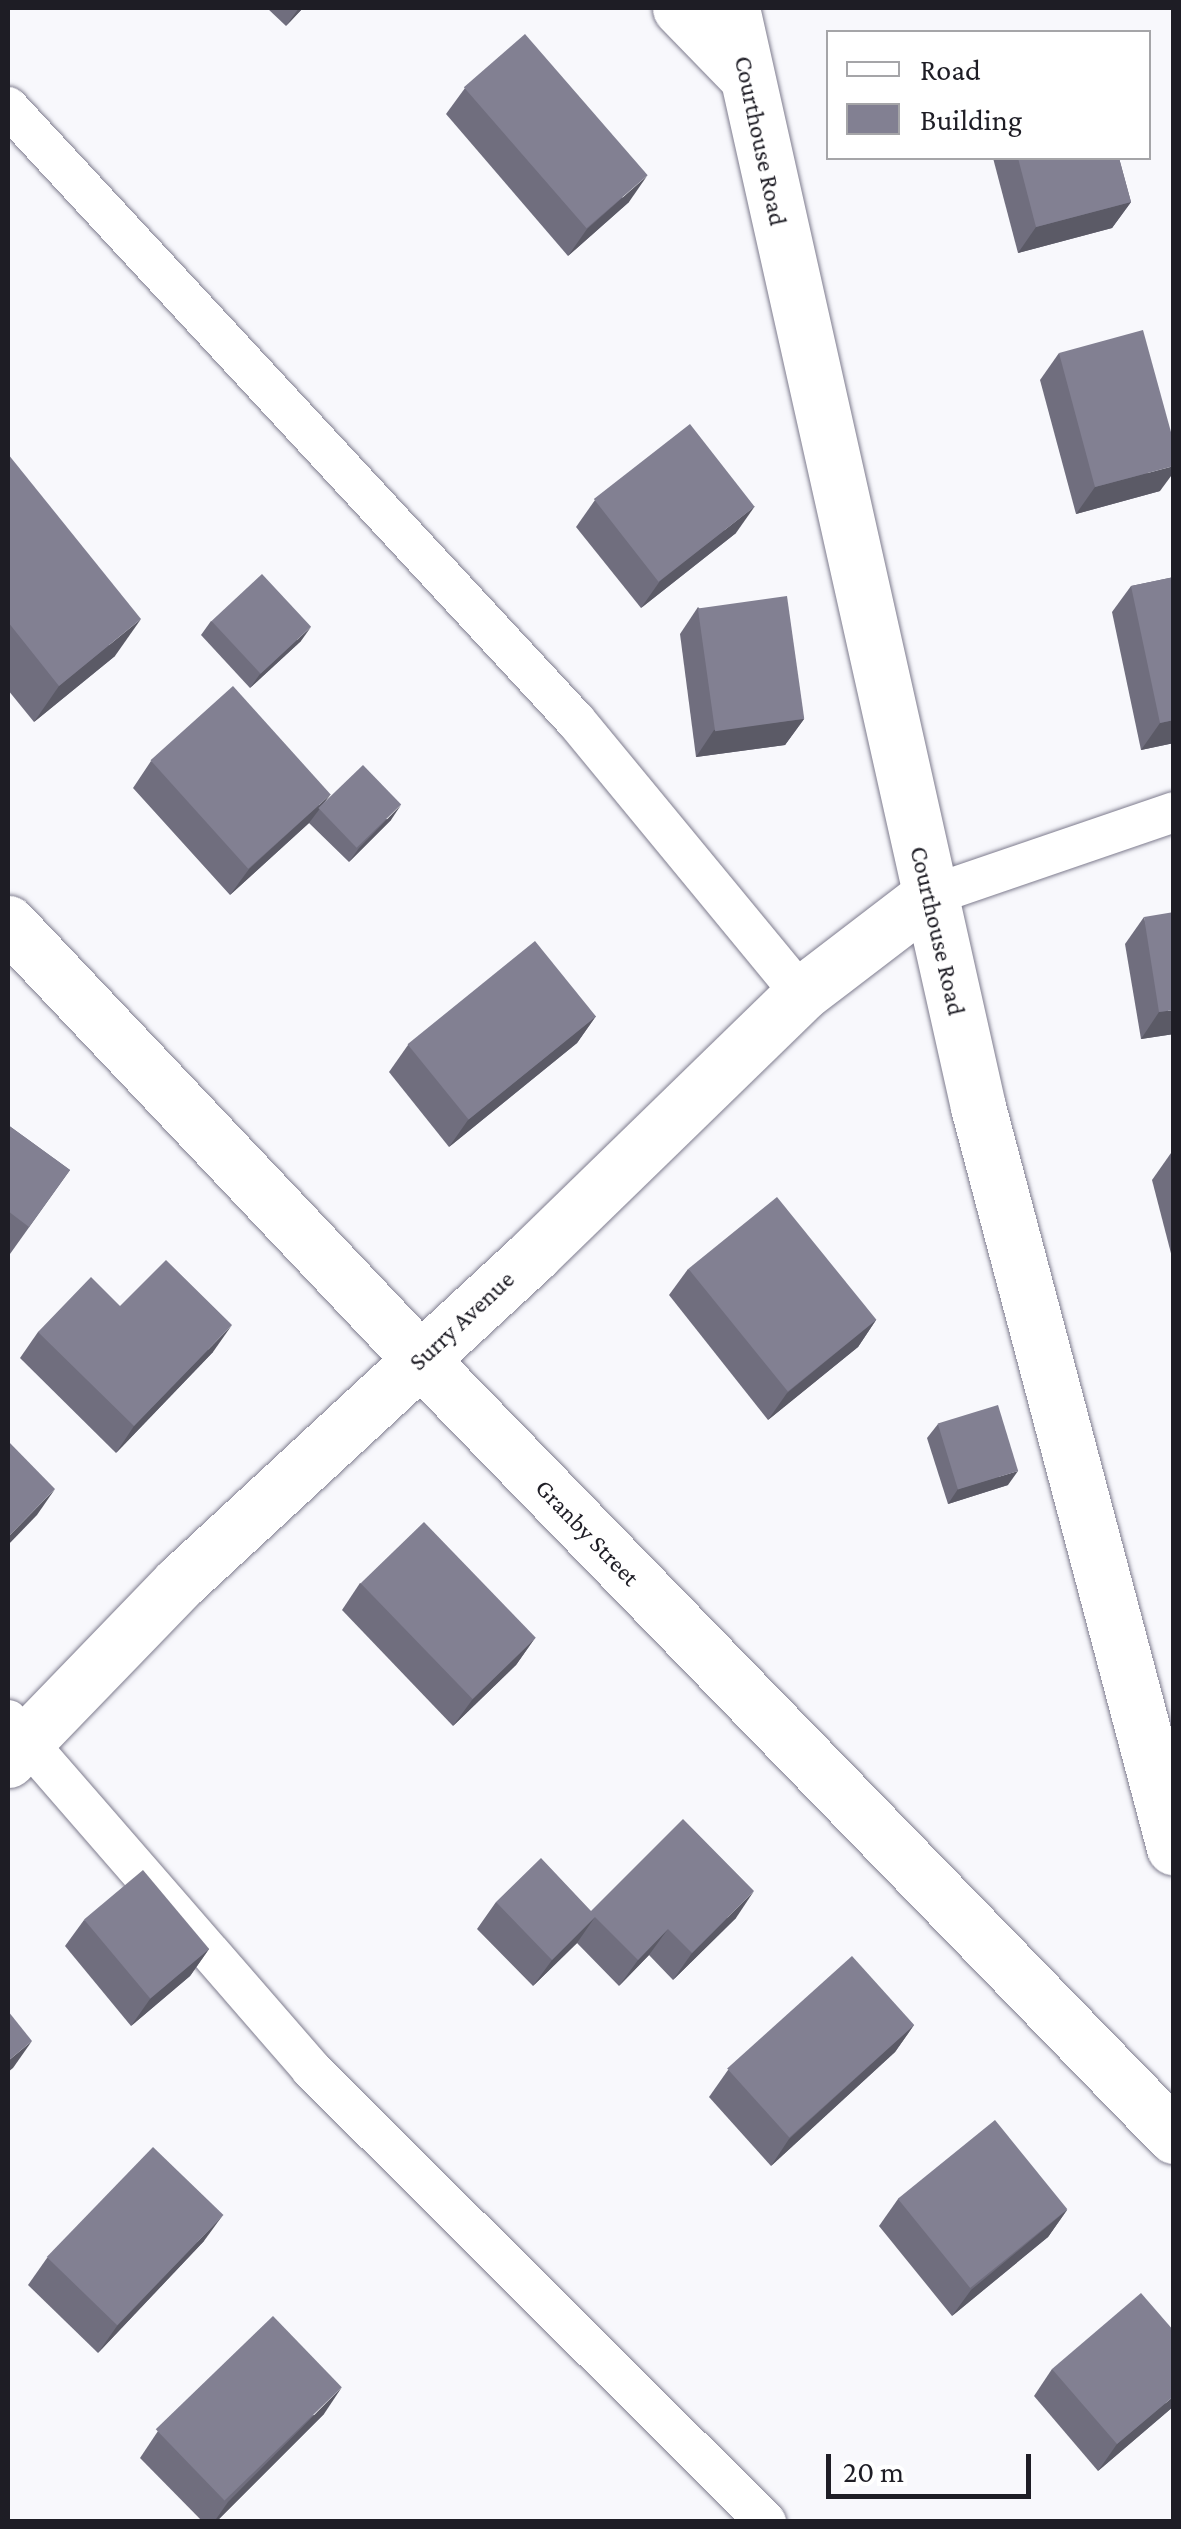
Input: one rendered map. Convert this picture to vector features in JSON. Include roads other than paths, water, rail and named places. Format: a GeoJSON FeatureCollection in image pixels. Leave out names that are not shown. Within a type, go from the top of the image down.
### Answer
{"type":"FeatureCollection","features":[{"type":"Feature","properties":{"kind":"street"},"geometry":{"type":"LineString","coordinates":[[680,8],[746,76]]}},
{"type":"Feature","properties":{"kind":"street","name":"Courthouse Road"},"geometry":{"type":"LineString","coordinates":[[732,8],[978,1107],[1174,1848]]}},
{"type":"Feature","properties":{"kind":"street","name":"Surry Avenue"},"geometry":{"type":"LineString","coordinates":[[14,1740],[420,1359],[800,994],[929,896]]}},
{"type":"Feature","properties":{"kind":"street","name":"Granby Street"},"geometry":{"type":"LineString","coordinates":[[8,923],[420,1359],[1174,2136]]}},
{"type":"Feature","properties":{"kind":"lane"},"geometry":{"type":"LineString","coordinates":[[8,107],[576,722],[800,994]]}},
{"type":"Feature","properties":{"kind":"lane"},"geometry":{"type":"LineString","coordinates":[[929,896],[1174,812]]}},
{"type":"Feature","properties":{"kind":"lane"},"geometry":{"type":"LineString","coordinates":[[14,1740],[310,2069],[766,2522]]}}]}
